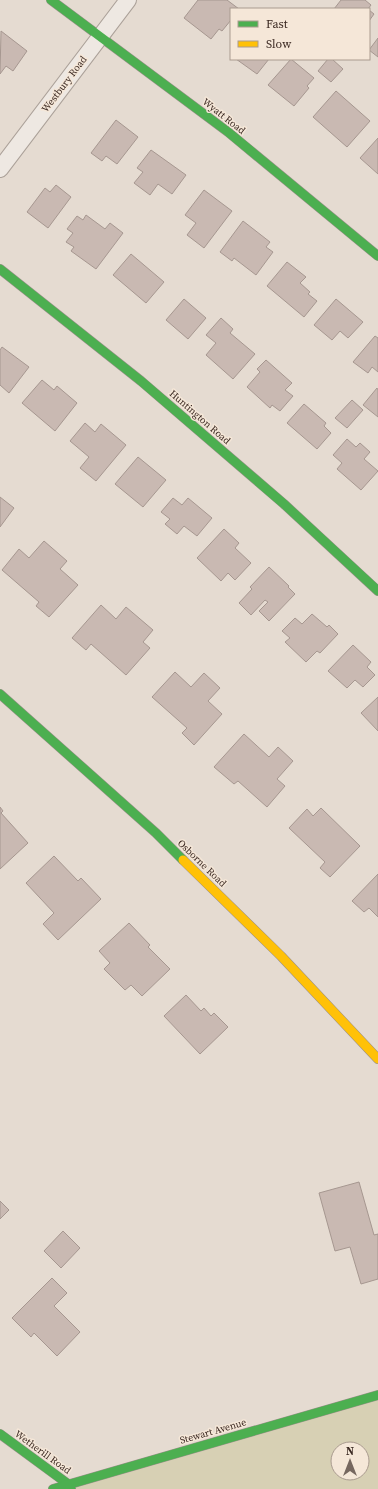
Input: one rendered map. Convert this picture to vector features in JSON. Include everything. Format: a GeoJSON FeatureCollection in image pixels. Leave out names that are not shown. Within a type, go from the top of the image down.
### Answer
{"type":"FeatureCollection","features":[{"type":"Feature","properties":{"kind":"street","name":"Wyatt Road"},"geometry":{"type":"LineString","coordinates":[[51,0],[228,132],[378,256]]}},
{"type":"Feature","properties":{"kind":"street","name":"Westbury Road"},"geometry":{"type":"LineString","coordinates":[[0,169],[128,0]]}},
{"type":"Feature","properties":{"kind":"street","name":"Huntington Road"},"geometry":{"type":"LineString","coordinates":[[0,269],[158,396],[284,504],[378,591]]}},
{"type":"Feature","properties":{"kind":"street","name":"Osborne Road"},"geometry":{"type":"LineString","coordinates":[[0,694],[156,833],[281,956],[378,1059]]}},
{"type":"Feature","properties":{"kind":"street","name":"Stewart Avenue"},"geometry":{"type":"LineString","coordinates":[[53,1489],[70,1487],[378,1395]]}},
{"type":"Feature","properties":{"kind":"street","name":"Wetherill Road"},"geometry":{"type":"LineString","coordinates":[[0,1434],[70,1487]]}},
{"type":"Feature","properties":{"kind":"shaded area"},"geometry":{"type":"Polygon","coordinates":[[[378,1395],[378,1489],[53,1489],[378,1395]]]}},
{"type":"Feature","properties":{"kind":"building"},"geometry":{"type":"Polygon","coordinates":[[[198,0],[227,0],[238,8],[230,8],[230,21],[222,31],[219,29],[211,39],[184,18],[198,0]]]}},
{"type":"Feature","properties":{"kind":"building"},"geometry":{"type":"Polygon","coordinates":[[[341,0],[365,0],[371,5],[369,8],[335,8],[341,0]]]}},
{"type":"Feature","properties":{"kind":"building"},"geometry":{"type":"Polygon","coordinates":[[[370,11],[374,14],[370,20],[370,11]]]}},
{"type":"Feature","properties":{"kind":"building"},"geometry":{"type":"Polygon","coordinates":[[[1,31],[27,51],[13,71],[6,66],[0,74],[1,31]]]}},
{"type":"Feature","properties":{"kind":"building"},"geometry":{"type":"Polygon","coordinates":[[[378,38],[378,57],[370,51],[378,38]]]}},
{"type":"Feature","properties":{"kind":"building"},"geometry":{"type":"Polygon","coordinates":[[[237,60],[268,60],[257,74],[237,60]]]}},
{"type":"Feature","properties":{"kind":"building"},"geometry":{"type":"Polygon","coordinates":[[[290,60],[292,60],[314,78],[307,86],[309,88],[294,106],[268,85],[290,60]]]}},
{"type":"Feature","properties":{"kind":"building"},"geometry":{"type":"Polygon","coordinates":[[[327,60],[333,60],[343,69],[331,82],[318,71],[327,60]]]}},
{"type":"Feature","properties":{"kind":"building"},"geometry":{"type":"Polygon","coordinates":[[[336,91],[370,121],[347,147],[313,117],[336,91]]]}},
{"type":"Feature","properties":{"kind":"building"},"geometry":{"type":"Polygon","coordinates":[[[116,120],[138,137],[117,164],[106,156],[102,161],[91,153],[116,120]]]}},
{"type":"Feature","properties":{"kind":"building"},"geometry":{"type":"Polygon","coordinates":[[[378,138],[378,174],[360,158],[378,138]]]}},
{"type":"Feature","properties":{"kind":"building"},"geometry":{"type":"Polygon","coordinates":[[[151,150],[186,175],[172,194],[158,184],[150,195],[134,183],[143,172],[137,168],[151,150]]]}},
{"type":"Feature","properties":{"kind":"building"},"geometry":{"type":"Polygon","coordinates":[[[56,185],[71,197],[48,228],[27,212],[45,188],[50,192],[56,185]]]}},
{"type":"Feature","properties":{"kind":"building"},"geometry":{"type":"Polygon","coordinates":[[[204,190],[232,211],[204,248],[187,235],[196,223],[185,215],[204,190]]]}},
{"type":"Feature","properties":{"kind":"building"},"geometry":{"type":"Polygon","coordinates":[[[86,215],[105,229],[110,223],[123,233],[96,269],[71,251],[74,247],[66,242],[73,233],[67,229],[77,216],[83,220],[86,215]]]}},
{"type":"Feature","properties":{"kind":"building"},"geometry":{"type":"Polygon","coordinates":[[[243,221],[270,242],[266,247],[273,252],[256,275],[234,258],[232,261],[220,252],[243,221]]]}},
{"type":"Feature","properties":{"kind":"building"},"geometry":{"type":"Polygon","coordinates":[[[131,254],[164,282],[146,303],[113,275],[131,254]]]}},
{"type":"Feature","properties":{"kind":"building"},"geometry":{"type":"Polygon","coordinates":[[[287,262],[306,277],[300,283],[310,292],[308,294],[317,301],[304,317],[267,286],[287,262]]]}},
{"type":"Feature","properties":{"kind":"building"},"geometry":{"type":"Polygon","coordinates":[[[184,299],[206,318],[188,339],[166,320],[184,299]]]}},
{"type":"Feature","properties":{"kind":"building"},"geometry":{"type":"Polygon","coordinates":[[[336,299],[363,322],[348,338],[340,331],[332,340],[314,325],[336,299]]]}},
{"type":"Feature","properties":{"kind":"building"},"geometry":{"type":"Polygon","coordinates":[[[221,318],[233,329],[230,333],[255,354],[233,379],[206,355],[216,343],[206,335],[221,318]]]}},
{"type":"Feature","properties":{"kind":"building"},"geometry":{"type":"Polygon","coordinates":[[[375,336],[378,338],[378,372],[372,367],[368,373],[353,362],[375,336]]]}},
{"type":"Feature","properties":{"kind":"building"},"geometry":{"type":"Polygon","coordinates":[[[2,347],[29,367],[9,393],[0,385],[0,350],[2,347]]]}},
{"type":"Feature","properties":{"kind":"building"},"geometry":{"type":"Polygon","coordinates":[[[266,360],[292,383],[285,390],[293,396],[280,411],[272,405],[270,408],[247,387],[260,372],[257,369],[266,360]]]}},
{"type":"Feature","properties":{"kind":"building"},"geometry":{"type":"Polygon","coordinates":[[[42,380],[54,390],[57,386],[77,403],[55,431],[22,403],[42,380]]]}},
{"type":"Feature","properties":{"kind":"building"},"geometry":{"type":"Polygon","coordinates":[[[377,388],[378,390],[378,417],[363,405],[377,388]]]}},
{"type":"Feature","properties":{"kind":"building"},"geometry":{"type":"Polygon","coordinates":[[[352,400],[363,410],[347,428],[335,418],[352,400]]]}},
{"type":"Feature","properties":{"kind":"building"},"geometry":{"type":"Polygon","coordinates":[[[304,404],[326,423],[324,426],[331,433],[317,449],[287,423],[304,404]]]}},
{"type":"Feature","properties":{"kind":"building"},"geometry":{"type":"Polygon","coordinates":[[[85,423],[95,432],[101,424],[126,445],[96,481],[80,468],[89,457],[70,441],[85,423]]]}},
{"type":"Feature","properties":{"kind":"building"},"geometry":{"type":"Polygon","coordinates":[[[347,439],[356,447],[360,443],[370,452],[364,459],[378,471],[361,490],[337,469],[342,463],[333,455],[347,439]]]}},
{"type":"Feature","properties":{"kind":"building"},"geometry":{"type":"Polygon","coordinates":[[[138,457],[166,480],[143,507],[115,484],[138,457]]]}},
{"type":"Feature","properties":{"kind":"building"},"geometry":{"type":"Polygon","coordinates":[[[0,497],[14,508],[0,527],[0,497]]]}},
{"type":"Feature","properties":{"kind":"building"},"geometry":{"type":"Polygon","coordinates":[[[173,498],[182,505],[188,498],[212,518],[197,536],[184,526],[177,534],[165,524],[170,519],[161,512],[173,498]]]}},
{"type":"Feature","properties":{"kind":"building"},"geometry":{"type":"Polygon","coordinates":[[[224,529],[239,543],[235,548],[251,563],[235,580],[228,573],[221,581],[197,558],[224,529]]]}},
{"type":"Feature","properties":{"kind":"building"},"geometry":{"type":"Polygon","coordinates":[[[44,541],[67,561],[60,569],[78,585],[49,617],[36,606],[39,602],[2,570],[19,549],[29,558],[44,541]]]}},
{"type":"Feature","properties":{"kind":"building"},"geometry":{"type":"Polygon","coordinates":[[[269,567],[289,586],[288,587],[295,594],[269,621],[259,611],[268,602],[265,600],[251,615],[239,603],[252,589],[250,587],[269,567]]]}},
{"type":"Feature","properties":{"kind":"building"},"geometry":{"type":"Polygon","coordinates":[[[101,605],[116,619],[126,607],[153,630],[143,642],[150,648],[126,675],[91,644],[86,650],[72,638],[101,605]]]}},
{"type":"Feature","properties":{"kind":"building"},"geometry":{"type":"Polygon","coordinates":[[[312,614],[327,627],[329,625],[338,634],[320,653],[317,651],[306,662],[285,642],[290,638],[282,631],[295,618],[302,624],[312,614]]]}},
{"type":"Feature","properties":{"kind":"building"},"geometry":{"type":"Polygon","coordinates":[[[353,645],[371,662],[367,667],[375,675],[363,687],[355,680],[347,688],[328,671],[353,645]]]}},
{"type":"Feature","properties":{"kind":"building"},"geometry":{"type":"Polygon","coordinates":[[[175,672],[191,687],[204,673],[220,688],[208,701],[222,714],[194,745],[182,733],[187,728],[152,697],[175,672]]]}},
{"type":"Feature","properties":{"kind":"building"},"geometry":{"type":"Polygon","coordinates":[[[378,697],[378,731],[361,713],[378,697]]]}},
{"type":"Feature","properties":{"kind":"building"},"geometry":{"type":"Polygon","coordinates":[[[244,734],[269,757],[278,747],[293,761],[277,779],[285,786],[267,807],[238,781],[234,784],[214,767],[244,734]]]}},
{"type":"Feature","properties":{"kind":"building"},"geometry":{"type":"Polygon","coordinates":[[[0,807],[3,811],[1,813],[28,843],[0,869],[0,807]]]}},
{"type":"Feature","properties":{"kind":"building"},"geometry":{"type":"Polygon","coordinates":[[[321,808],[360,846],[330,877],[320,868],[325,862],[289,828],[307,809],[313,816],[321,808]]]}},
{"type":"Feature","properties":{"kind":"building"},"geometry":{"type":"Polygon","coordinates":[[[54,856],[78,881],[81,878],[101,899],[58,940],[43,924],[54,913],[26,883],[54,856]]]}},
{"type":"Feature","properties":{"kind":"building"},"geometry":{"type":"Polygon","coordinates":[[[378,874],[378,917],[369,908],[364,912],[352,901],[378,874]]]}},
{"type":"Feature","properties":{"kind":"building"},"geometry":{"type":"Polygon","coordinates":[[[129,923],[150,945],[148,947],[170,969],[142,996],[131,985],[125,990],[104,969],[110,963],[99,951],[129,923]]]}},
{"type":"Feature","properties":{"kind":"building"},"geometry":{"type":"Polygon","coordinates":[[[186,995],[201,1011],[204,1008],[211,1016],[214,1013],[228,1027],[200,1054],[164,1016],[186,995]]]}},
{"type":"Feature","properties":{"kind":"building"},"geometry":{"type":"Polygon","coordinates":[[[359,1182],[374,1235],[378,1234],[378,1279],[361,1284],[350,1247],[335,1251],[319,1193],[359,1182]]]}},
{"type":"Feature","properties":{"kind":"building"},"geometry":{"type":"Polygon","coordinates":[[[0,1201],[9,1210],[0,1219],[0,1201]]]}},
{"type":"Feature","properties":{"kind":"building"},"geometry":{"type":"Polygon","coordinates":[[[63,1231],[80,1248],[61,1268],[44,1251],[63,1231]]]}},
{"type":"Feature","properties":{"kind":"building"},"geometry":{"type":"Polygon","coordinates":[[[52,1278],[67,1293],[54,1306],[80,1332],[57,1356],[34,1333],[31,1337],[12,1318],[52,1278]]]}},
{"type":"Feature","properties":{"kind":"traffic: fast"},"geometry":{"type":"LineString","coordinates":[[51,0],[228,132],[378,256]]}},
{"type":"Feature","properties":{"kind":"traffic: fast"},"geometry":{"type":"LineString","coordinates":[[0,269],[141,381],[284,504],[378,591]]}},
{"type":"Feature","properties":{"kind":"traffic: fast"},"geometry":{"type":"LineString","coordinates":[[0,694],[156,833],[183,860]]}},
{"type":"Feature","properties":{"kind":"traffic: fast"},"geometry":{"type":"LineString","coordinates":[[53,1489],[378,1395]]}},
{"type":"Feature","properties":{"kind":"traffic: fast"},"geometry":{"type":"LineString","coordinates":[[0,1434],[68,1484],[71,1489]]}},
{"type":"Feature","properties":{"kind":"traffic: slow"},"geometry":{"type":"LineString","coordinates":[[183,860],[281,956],[378,1059]]}}]}
